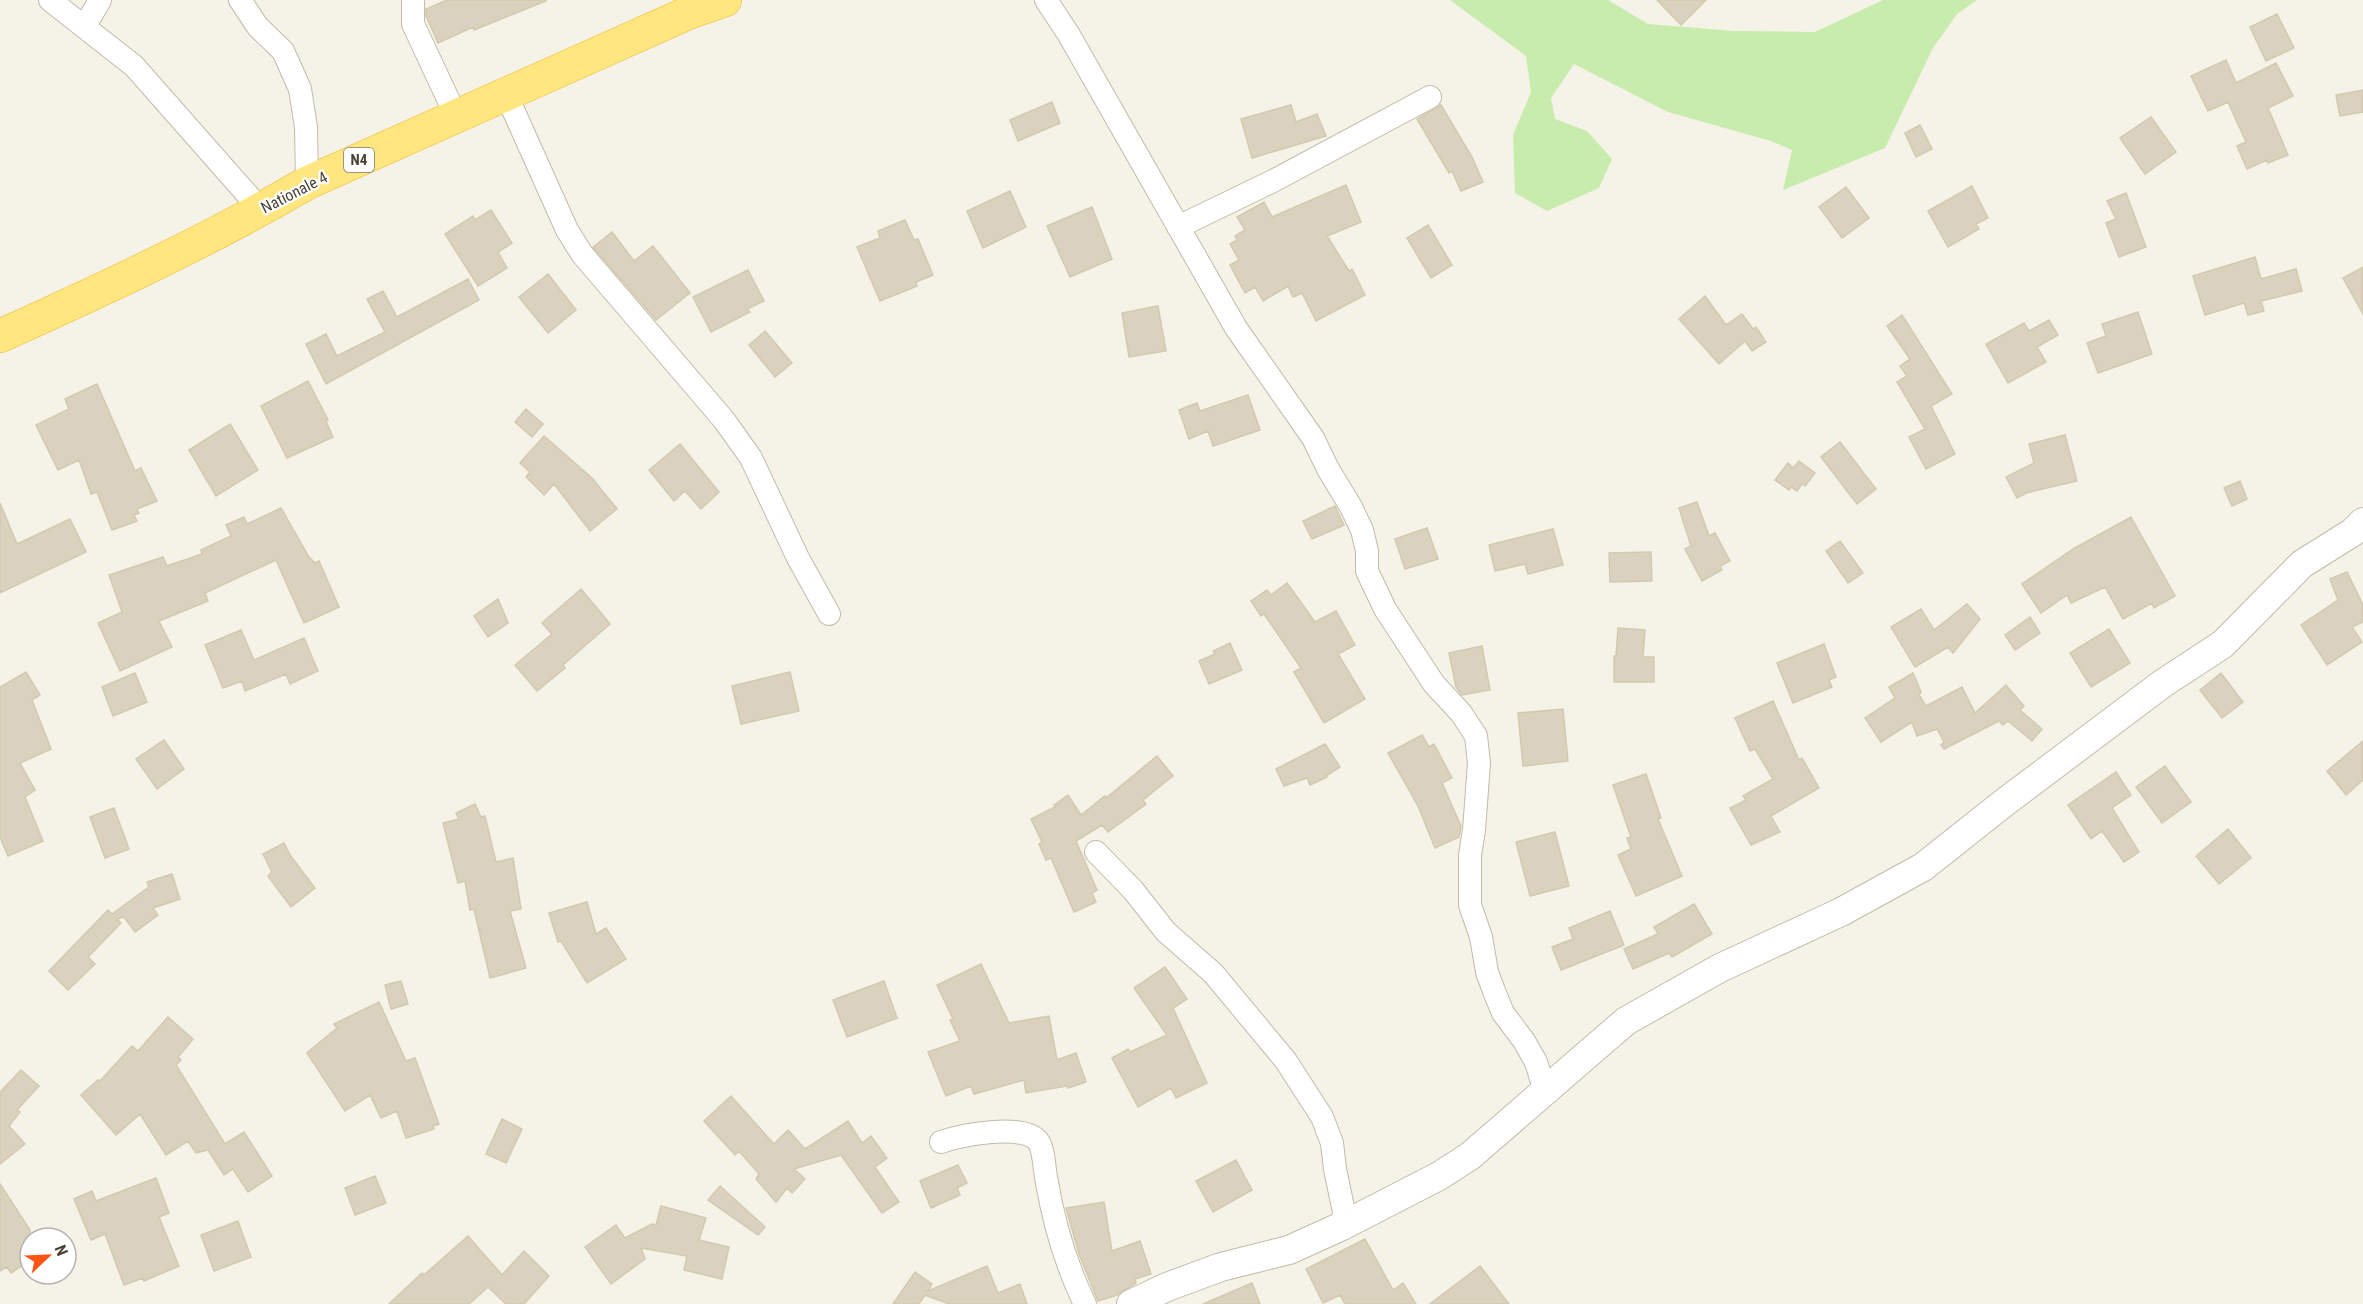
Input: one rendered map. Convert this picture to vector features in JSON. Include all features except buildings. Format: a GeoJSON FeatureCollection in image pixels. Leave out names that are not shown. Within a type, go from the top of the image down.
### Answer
{"type":"FeatureCollection","features":[{"type":"Feature","properties":{"kind":"highway","name":"Nationale 4"},"geometry":{"type":"LineString","coordinates":[[0,336],[128,278],[261,210],[307,183],[506,94],[685,6],[725,0]]}},
{"type":"Feature","properties":{"kind":"street"},"geometry":{"type":"LineString","coordinates":[[50,0],[134,66],[261,210]]}},
{"type":"Feature","properties":{"kind":"street"},"geometry":{"type":"LineString","coordinates":[[85,26],[100,0]]}},
{"type":"Feature","properties":{"kind":"street"},"geometry":{"type":"LineString","coordinates":[[240,0],[258,27],[283,51],[300,89],[306,127],[307,183]]}},
{"type":"Feature","properties":{"kind":"street"},"geometry":{"type":"LineString","coordinates":[[413,0],[413,24],[456,116]]}},
{"type":"Feature","properties":{"kind":"street"},"geometry":{"type":"LineString","coordinates":[[1046,0],[1069,35],[1236,328],[1313,438],[1362,530],[1367,551],[1367,571],[1385,609],[1434,684],[1461,713],[1476,736],[1479,763],[1470,855],[1470,905],[1494,991],[1503,1012],[1536,1062],[1545,1091]]}},
{"type":"Feature","properties":{"kind":"street"},"geometry":{"type":"LineString","coordinates":[[506,94],[567,230],[582,254],[724,420],[751,458],[798,558],[829,614]]}},
{"type":"Feature","properties":{"kind":"street"},"geometry":{"type":"LineString","coordinates":[[1178,227],[1273,181],[1430,97]]}},
{"type":"Feature","properties":{"kind":"street"},"geometry":{"type":"LineString","coordinates":[[1131,1304],[1167,1287],[1221,1267],[1289,1250],[1342,1226],[1439,1176],[1470,1156],[1626,1021],[1665,997],[1730,963],[1840,912],[1923,867],[2162,684],[2223,644],[2302,564],[2353,532],[2363,522]]}},
{"type":"Feature","properties":{"kind":"street"},"geometry":{"type":"LineString","coordinates":[[1096,852],[1133,890],[1166,933],[1213,973],[1286,1061],[1322,1117],[1332,1143],[1344,1212],[1342,1226]]}},
{"type":"Feature","properties":{"kind":"street"},"geometry":{"type":"LineString","coordinates":[[941,1142],[957,1137],[1013,1131],[1033,1137],[1040,1143],[1047,1182],[1066,1256],[1085,1304]]}},
{"type":"Feature","properties":{"kind":"green space"},"geometry":{"type":"Polygon","coordinates":[[[1450,0],[1608,0],[1648,24],[1734,31],[1815,32],[1883,0],[1977,0],[1957,14],[1933,48],[1885,148],[1783,190],[1792,150],[1771,141],[1668,112],[1574,64],[1551,98],[1555,119],[1587,131],[1612,159],[1599,188],[1547,211],[1515,193],[1513,135],[1531,92],[1526,56],[1450,0]]]}}]}
